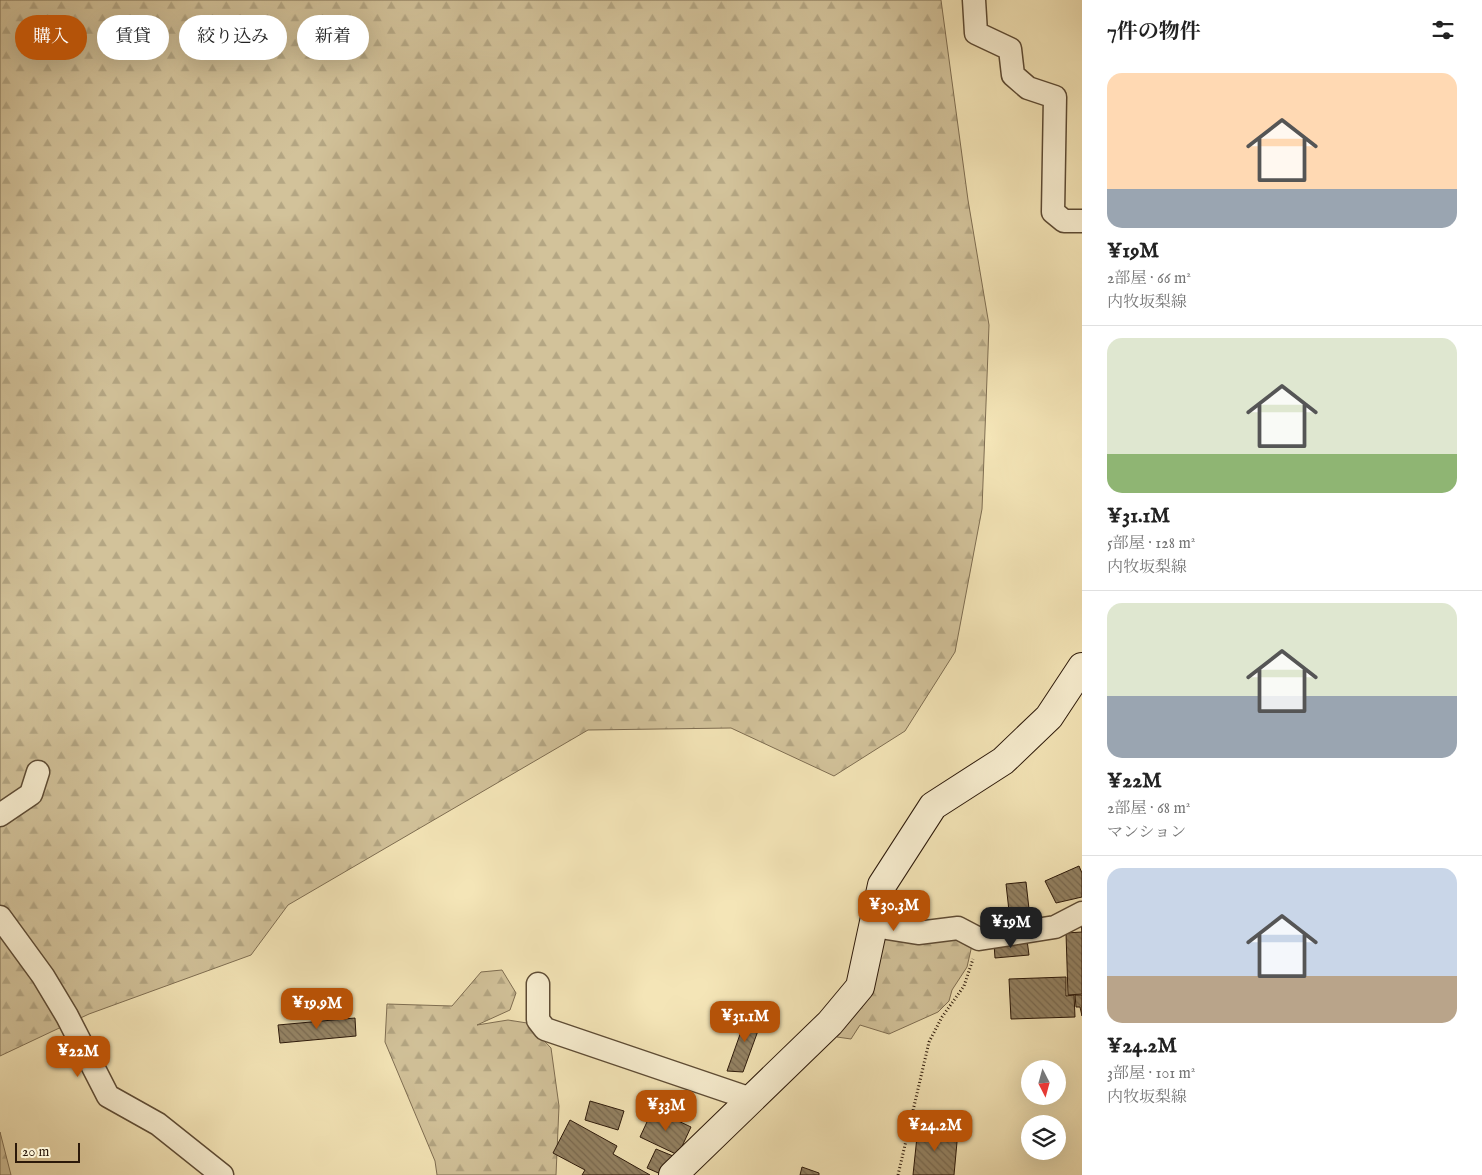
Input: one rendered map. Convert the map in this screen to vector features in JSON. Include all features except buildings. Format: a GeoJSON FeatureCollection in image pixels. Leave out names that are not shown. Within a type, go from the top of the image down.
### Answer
{"type":"FeatureCollection","features":[{"type":"Feature","properties":{"kind":"main road"},"geometry":{"type":"LineString","coordinates":[[673,1175],[830,1023],[860,987],[882,885],[933,806],[1003,761],[1049,717],[1082,667]]}},
{"type":"Feature","properties":{"kind":"street"},"geometry":{"type":"LineString","coordinates":[[974,0],[976,33],[1010,49],[1013,75],[1028,88],[1055,97],[1053,212],[1064,221],[1082,221]]}},
{"type":"Feature","properties":{"kind":"street"},"geometry":{"type":"LineString","coordinates":[[0,815],[31,794],[38,772]]}},
{"type":"Feature","properties":{"kind":"street"},"geometry":{"type":"LineString","coordinates":[[874,926],[918,933],[958,928],[979,939],[1055,927],[1082,913]]}},
{"type":"Feature","properties":{"kind":"street"},"geometry":{"type":"LineString","coordinates":[[0,917],[43,976],[108,1096],[158,1124],[222,1175]]}},
{"type":"Feature","properties":{"kind":"street"},"geometry":{"type":"LineString","coordinates":[[538,984],[538,1020],[545,1029],[751,1099]]}},
{"type":"Feature","properties":{"kind":"path"},"geometry":{"type":"LineString","coordinates":[[898,1175],[929,1042],[942,1017],[964,986],[979,939]]}},
{"type":"Feature","properties":{"kind":"green space"},"geometry":{"type":"Polygon","coordinates":[[[0,0],[941,0],[968,200],[989,325],[982,509],[955,652],[905,731],[834,776],[731,728],[588,730],[288,905],[251,955],[89,1014],[0,1056],[0,0]]]}},
{"type":"Feature","properties":{"kind":"green space"},"geometry":{"type":"Polygon","coordinates":[[[954,931],[972,945],[967,967],[952,990],[949,1001],[938,1012],[889,1034],[860,1025],[851,1039],[837,1037],[831,1030],[883,937],[954,931]]]}},
{"type":"Feature","properties":{"kind":"green space"},"geometry":{"type":"Polygon","coordinates":[[[502,970],[516,993],[510,1010],[477,1025],[508,1020],[527,1023],[551,1048],[559,1106],[556,1175],[437,1175],[435,1161],[385,1042],[387,1004],[452,1006],[481,972],[502,970]]]}},
{"type":"Feature","properties":{"kind":"green space"},"geometry":{"type":"Polygon","coordinates":[[[0,1132],[11,1175],[0,1175],[0,1132]]]}}]}
